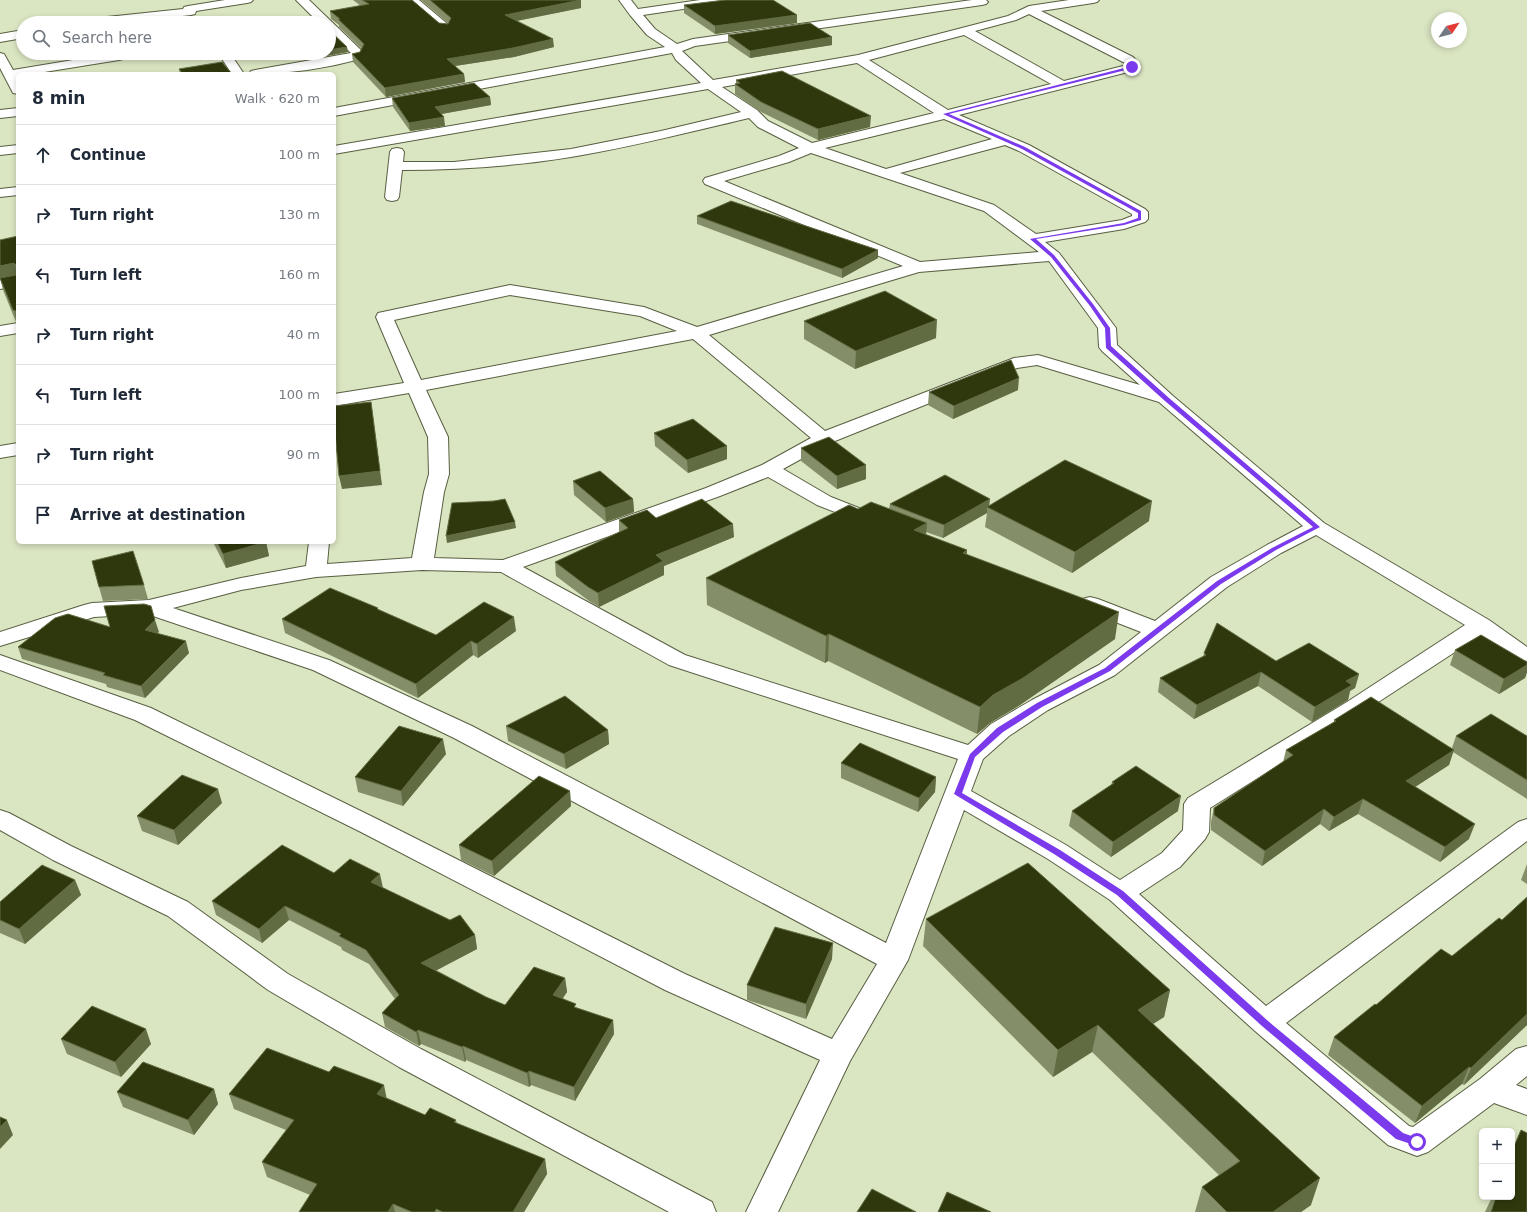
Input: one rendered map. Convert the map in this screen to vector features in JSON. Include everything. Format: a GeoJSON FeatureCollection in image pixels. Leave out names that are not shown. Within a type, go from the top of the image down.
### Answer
{"type":"FeatureCollection","features":[{"type":"Feature","properties":{"kind":"street"},"geometry":{"type":"LineString","coordinates":[[177,0],[192,13]]}},
{"type":"Feature","properties":{"kind":"street"},"geometry":{"type":"LineString","coordinates":[[161,16],[192,13],[247,0]]}},
{"type":"Feature","properties":{"kind":"street"},"geometry":{"type":"LineString","coordinates":[[302,0],[319,16]]}},
{"type":"Feature","properties":{"kind":"street"},"geometry":{"type":"LineString","coordinates":[[412,0],[445,27]]}},
{"type":"Feature","properties":{"kind":"street"},"geometry":{"type":"LineString","coordinates":[[625,0],[634,13],[651,32],[675,48],[680,57],[711,85],[752,113],[763,124],[810,148],[989,208],[1033,239],[1052,256],[1092,305],[1107,328],[1108,347],[1167,400],[1317,527],[1481,625],[1518,651],[1527,654]]}},
{"type":"Feature","properties":{"kind":"street"},"geometry":{"type":"LineString","coordinates":[[634,13],[723,0]]}},
{"type":"Feature","properties":{"kind":"street"},"geometry":{"type":"LineString","coordinates":[[336,150],[859,59],[1012,18],[1029,9],[1093,0]]}},
{"type":"Feature","properties":{"kind":"street"},"geometry":{"type":"LineString","coordinates":[[336,112],[675,48],[698,42],[980,1],[1012,18]]}},
{"type":"Feature","properties":{"kind":"street"},"geometry":{"type":"LineString","coordinates":[[918,267],[710,181],[784,159],[810,148],[1062,86],[1124,70],[1134,65],[1129,60],[1029,9]]}},
{"type":"Feature","properties":{"kind":"street"},"geometry":{"type":"LineString","coordinates":[[966,31],[1062,86]]}},
{"type":"Feature","properties":{"kind":"street"},"geometry":{"type":"LineString","coordinates":[[267,72],[356,56],[358,53],[336,33]]}},
{"type":"Feature","properties":{"kind":"street"},"geometry":{"type":"LineString","coordinates":[[0,38],[16,35]]}},
{"type":"Feature","properties":{"kind":"street"},"geometry":{"type":"LineString","coordinates":[[0,59],[14,83],[0,86]]}},
{"type":"Feature","properties":{"kind":"street"},"geometry":{"type":"LineString","coordinates":[[859,59],[945,114],[1024,148],[1140,212],[1140,219],[1124,224],[1033,239]]}},
{"type":"Feature","properties":{"kind":"street"},"geometry":{"type":"LineString","coordinates":[[57,72],[103,60]]}},
{"type":"Feature","properties":{"kind":"street"},"geometry":{"type":"LineString","coordinates":[[229,60],[237,72]]}},
{"type":"Feature","properties":{"kind":"street"},"geometry":{"type":"LineString","coordinates":[[0,114],[16,112]]}},
{"type":"Feature","properties":{"kind":"street"},"geometry":{"type":"LineString","coordinates":[[396,166],[454,166],[571,153],[661,135],[752,113]]}},
{"type":"Feature","properties":{"kind":"street"},"geometry":{"type":"LineString","coordinates":[[392,197],[396,166],[397,139]]}},
{"type":"Feature","properties":{"kind":"street"},"geometry":{"type":"LineString","coordinates":[[886,173],[1006,140]]}},
{"type":"Feature","properties":{"kind":"street"},"geometry":{"type":"LineString","coordinates":[[0,152],[16,149]]}},
{"type":"Feature","properties":{"kind":"street"},"geometry":{"type":"LineString","coordinates":[[0,193],[16,191]]}},
{"type":"Feature","properties":{"kind":"street"},"geometry":{"type":"LineString","coordinates":[[336,400],[696,333],[918,267],[1052,256]]}},
{"type":"Feature","properties":{"kind":"street"},"geometry":{"type":"LineString","coordinates":[[0,284],[16,281]]}},
{"type":"Feature","properties":{"kind":"street"},"geometry":{"type":"LineString","coordinates":[[422,564],[434,492],[439,474],[438,437],[384,317],[510,290],[644,312],[696,333],[823,439]]}},
{"type":"Feature","properties":{"kind":"street"},"geometry":{"type":"LineString","coordinates":[[0,331],[16,328]]}},
{"type":"Feature","properties":{"kind":"street"},"geometry":{"type":"LineString","coordinates":[[0,639],[92,610],[149,608],[241,584],[316,571],[422,564],[505,566],[713,492],[770,469],[823,439],[1014,363],[1038,360],[1167,400]]}},
{"type":"Feature","properties":{"kind":"street"},"geometry":{"type":"LineString","coordinates":[[0,452],[16,449]]}},
{"type":"Feature","properties":{"kind":"street"},"geometry":{"type":"LineString","coordinates":[[770,469],[824,501],[890,527]]}},
{"type":"Feature","properties":{"kind":"street"},"geometry":{"type":"LineString","coordinates":[[762,1212],[838,1055],[894,960],[972,755],[1000,730],[1040,705],[1107,670],[1219,582],[1274,549],[1317,527]]}},
{"type":"Feature","properties":{"kind":"street"},"geometry":{"type":"LineString","coordinates":[[316,571],[319,544]]}},
{"type":"Feature","properties":{"kind":"street"},"geometry":{"type":"LineString","coordinates":[[505,566],[677,660],[972,755]]}},
{"type":"Feature","properties":{"kind":"street"},"geometry":{"type":"LineString","coordinates":[[1075,599],[1157,630]]}},
{"type":"Feature","properties":{"kind":"street"},"geometry":{"type":"LineString","coordinates":[[149,608],[321,665],[463,732],[894,960]]}},
{"type":"Feature","properties":{"kind":"street"},"geometry":{"type":"LineString","coordinates":[[1120,893],[1171,860],[1196,832],[1197,804],[1355,707],[1481,625]]}},
{"type":"Feature","properties":{"kind":"street"},"geometry":{"type":"LineString","coordinates":[[0,662],[143,714],[370,826],[675,982],[838,1055]]}},
{"type":"Feature","properties":{"kind":"street"},"geometry":{"type":"LineString","coordinates":[[957,794],[1057,852],[1120,893],[1265,1023],[1399,1136],[1417,1142],[1491,1088],[1527,1058]]}},
{"type":"Feature","properties":{"kind":"street"},"geometry":{"type":"LineString","coordinates":[[0,819],[62,853],[178,909],[278,982],[410,1058],[700,1212]]}},
{"type":"Feature","properties":{"kind":"street"},"geometry":{"type":"LineString","coordinates":[[1265,1023],[1527,828]]}},
{"type":"Feature","properties":{"kind":"street"},"geometry":{"type":"LineString","coordinates":[[1491,1088],[1527,1102]]}},
{"type":"Feature","properties":{"kind":"building"},"geometry":{"type":"Polygon","coordinates":[[[362,0],[412,0],[439,23],[448,24],[451,18],[430,0],[581,0],[505,15],[553,39],[513,48],[447,59],[464,74],[385,88],[352,54],[360,52],[364,44],[338,19],[340,19],[330,11],[369,4],[362,0]]]}},
{"type":"Feature","properties":{"kind":"building"},"geometry":{"type":"Polygon","coordinates":[[[725,0],[773,0],[797,15],[715,26],[684,5],[725,0]]]}},
{"type":"Feature","properties":{"kind":"building"},"geometry":{"type":"Polygon","coordinates":[[[810,23],[832,37],[750,51],[728,35],[810,23]]]}},
{"type":"Feature","properties":{"kind":"building"},"geometry":{"type":"Polygon","coordinates":[[[336,37],[347,47],[336,49],[336,37]]]}},
{"type":"Feature","properties":{"kind":"building"},"geometry":{"type":"Polygon","coordinates":[[[222,62],[230,72],[181,72],[179,69],[222,62]]]}},
{"type":"Feature","properties":{"kind":"building"},"geometry":{"type":"Polygon","coordinates":[[[782,71],[871,116],[818,129],[761,102],[735,84],[740,83],[736,80],[782,71]]]}},
{"type":"Feature","properties":{"kind":"building"},"geometry":{"type":"Polygon","coordinates":[[[474,83],[490,97],[435,107],[444,117],[409,123],[392,98],[474,83]]]}},
{"type":"Feature","properties":{"kind":"building"},"geometry":{"type":"Polygon","coordinates":[[[731,201],[878,250],[842,269],[697,216],[731,201]]]}},
{"type":"Feature","properties":{"kind":"building"},"geometry":{"type":"Polygon","coordinates":[[[16,236],[16,265],[14,263],[0,266],[0,240],[16,236]]]}},
{"type":"Feature","properties":{"kind":"building"},"geometry":{"type":"Polygon","coordinates":[[[16,275],[16,311],[13,310],[0,278],[16,275]]]}},
{"type":"Feature","properties":{"kind":"building"},"geometry":{"type":"Polygon","coordinates":[[[885,291],[937,320],[856,351],[804,321],[885,291]]]}},
{"type":"Feature","properties":{"kind":"building"},"geometry":{"type":"Polygon","coordinates":[[[1011,360],[1019,378],[954,406],[929,392],[1011,360]]]}},
{"type":"Feature","properties":{"kind":"building"},"geometry":{"type":"Polygon","coordinates":[[[371,402],[380,471],[339,476],[336,443],[336,406],[371,402]]]}},
{"type":"Feature","properties":{"kind":"building"},"geometry":{"type":"Polygon","coordinates":[[[693,419],[727,446],[687,460],[654,433],[693,419]]]}},
{"type":"Feature","properties":{"kind":"building"},"geometry":{"type":"Polygon","coordinates":[[[829,437],[866,465],[837,476],[801,448],[829,437]]]}},
{"type":"Feature","properties":{"kind":"building"},"geometry":{"type":"Polygon","coordinates":[[[1065,460],[1152,501],[1075,552],[987,507],[1065,460]]]}},
{"type":"Feature","properties":{"kind":"building"},"geometry":{"type":"Polygon","coordinates":[[[600,471],[633,499],[605,508],[573,481],[600,471]]]}},
{"type":"Feature","properties":{"kind":"building"},"geometry":{"type":"Polygon","coordinates":[[[945,475],[990,499],[944,525],[890,504],[945,475]]]}},
{"type":"Feature","properties":{"kind":"building"},"geometry":{"type":"Polygon","coordinates":[[[505,499],[515,522],[446,536],[452,503],[505,499]]]}},
{"type":"Feature","properties":{"kind":"building"},"geometry":{"type":"Polygon","coordinates":[[[702,499],[733,524],[656,555],[663,561],[598,593],[555,562],[628,528],[619,520],[647,510],[656,518],[702,499]]]}},
{"type":"Feature","properties":{"kind":"building"},"geometry":{"type":"Polygon","coordinates":[[[871,502],[927,523],[914,530],[967,550],[963,553],[1119,612],[1023,678],[993,695],[980,707],[829,634],[826,636],[706,578],[849,505],[858,509],[871,502]]]}},
{"type":"Feature","properties":{"kind":"building"},"geometry":{"type":"Polygon","coordinates":[[[218,544],[259,544],[223,554],[218,544]]]}},
{"type":"Feature","properties":{"kind":"building"},"geometry":{"type":"Polygon","coordinates":[[[133,551],[144,585],[99,587],[92,561],[133,551]]]}},
{"type":"Feature","properties":{"kind":"building"},"geometry":{"type":"Polygon","coordinates":[[[330,588],[436,635],[484,602],[514,617],[477,644],[471,641],[416,684],[282,619],[330,588]]]}},
{"type":"Feature","properties":{"kind":"building"},"geometry":{"type":"Polygon","coordinates":[[[144,604],[151,606],[155,620],[145,630],[186,641],[141,686],[103,675],[105,673],[18,647],[55,618],[68,614],[110,627],[104,606],[144,604]]]}},
{"type":"Feature","properties":{"kind":"building"},"geometry":{"type":"Polygon","coordinates":[[[1217,623],[1276,661],[1309,643],[1359,674],[1346,681],[1352,685],[1315,707],[1261,672],[1197,705],[1160,678],[1206,655],[1204,653],[1217,623]]]}},
{"type":"Feature","properties":{"kind":"building"},"geometry":{"type":"Polygon","coordinates":[[[1481,635],[1527,662],[1527,665],[1504,679],[1455,650],[1481,635]]]}},
{"type":"Feature","properties":{"kind":"building"},"geometry":{"type":"Polygon","coordinates":[[[565,696],[608,730],[564,754],[506,726],[565,696]]]}},
{"type":"Feature","properties":{"kind":"building"},"geometry":{"type":"Polygon","coordinates":[[[1371,697],[1454,750],[1406,781],[1475,824],[1445,847],[1363,799],[1334,817],[1324,809],[1265,851],[1214,815],[1214,808],[1293,755],[1286,750],[1336,721],[1334,720],[1371,697]]]}},
{"type":"Feature","properties":{"kind":"building"},"geometry":{"type":"Polygon","coordinates":[[[1491,714],[1527,736],[1527,780],[1456,736],[1491,714]]]}},
{"type":"Feature","properties":{"kind":"building"},"geometry":{"type":"Polygon","coordinates":[[[399,726],[443,739],[401,791],[355,777],[399,726]]]}},
{"type":"Feature","properties":{"kind":"building"},"geometry":{"type":"Polygon","coordinates":[[[860,743],[936,777],[919,798],[841,763],[860,743]]]}},
{"type":"Feature","properties":{"kind":"building"},"geometry":{"type":"Polygon","coordinates":[[[1136,766],[1181,796],[1113,842],[1072,811],[1114,783],[1112,782],[1136,766]]]}},
{"type":"Feature","properties":{"kind":"building"},"geometry":{"type":"Polygon","coordinates":[[[182,775],[218,789],[174,830],[137,816],[182,775]]]}},
{"type":"Feature","properties":{"kind":"building"},"geometry":{"type":"Polygon","coordinates":[[[539,776],[570,791],[492,861],[459,845],[539,776]]]}},
{"type":"Feature","properties":{"kind":"building"},"geometry":{"type":"Polygon","coordinates":[[[282,845],[334,873],[350,859],[380,874],[371,882],[450,920],[460,915],[475,935],[421,963],[486,997],[505,1005],[534,967],[565,978],[553,995],[576,1004],[574,1007],[613,1020],[574,1087],[529,1071],[527,1073],[463,1046],[462,1047],[418,1030],[416,1032],[382,1013],[399,995],[366,950],[339,936],[341,934],[285,906],[259,929],[212,901],[282,845]]]}},
{"type":"Feature","properties":{"kind":"building"},"geometry":{"type":"Polygon","coordinates":[[[1028,863],[1170,990],[1138,1010],[1320,1178],[1273,1212],[1227,1212],[1202,1187],[1240,1161],[1098,1025],[1058,1050],[926,919],[1028,863]]]}},
{"type":"Feature","properties":{"kind":"building"},"geometry":{"type":"Polygon","coordinates":[[[42,865],[75,880],[19,929],[0,920],[0,902],[42,865]]]}},
{"type":"Feature","properties":{"kind":"building"},"geometry":{"type":"Polygon","coordinates":[[[1527,897],[1527,1014],[1471,1068],[1469,1067],[1422,1106],[1334,1037],[1375,1004],[1376,1005],[1441,949],[1452,956],[1499,918],[1502,920],[1527,897]]]}},
{"type":"Feature","properties":{"kind":"building"},"geometry":{"type":"Polygon","coordinates":[[[775,927],[833,943],[806,1004],[747,985],[775,927]]]}},
{"type":"Feature","properties":{"kind":"building"},"geometry":{"type":"Polygon","coordinates":[[[92,1006],[146,1029],[115,1062],[61,1039],[92,1006]]]}},
{"type":"Feature","properties":{"kind":"building"},"geometry":{"type":"Polygon","coordinates":[[[267,1048],[329,1072],[334,1066],[384,1085],[377,1094],[425,1115],[430,1108],[456,1120],[454,1122],[545,1159],[513,1212],[443,1212],[436,1209],[435,1212],[412,1212],[393,1204],[388,1212],[299,1212],[317,1184],[262,1162],[294,1120],[229,1094],[267,1048]]]}},
{"type":"Feature","properties":{"kind":"building"},"geometry":{"type":"Polygon","coordinates":[[[143,1062],[214,1089],[188,1120],[117,1092],[143,1062]]]}},
{"type":"Feature","properties":{"kind":"building"},"geometry":{"type":"Polygon","coordinates":[[[0,1117],[7,1120],[0,1127],[0,1117]]]}},
{"type":"Feature","properties":{"kind":"building"},"geometry":{"type":"Polygon","coordinates":[[[1521,1130],[1527,1133],[1527,1212],[1491,1212],[1495,1200],[1515,1200],[1515,1144],[1521,1130]]]}},
{"type":"Feature","properties":{"kind":"building"},"geometry":{"type":"Polygon","coordinates":[[[872,1189],[916,1212],[857,1212],[872,1189]]]}},
{"type":"Feature","properties":{"kind":"building"},"geometry":{"type":"Polygon","coordinates":[[[947,1192],[991,1212],[938,1212],[947,1192]]]}},
{"type":"Feature","properties":{"kind":"route"},"geometry":{"type":"LineString","coordinates":[[1132,67],[945,114],[1024,148],[1140,212],[1140,219],[1124,224],[1033,239],[1052,256],[1092,305],[1107,328],[1108,347],[1167,400],[1317,527],[1274,549],[1219,582],[1107,670],[1040,705],[1000,730],[972,755],[957,794],[1057,852],[1120,893],[1265,1023],[1399,1136],[1417,1142]]}}]}
